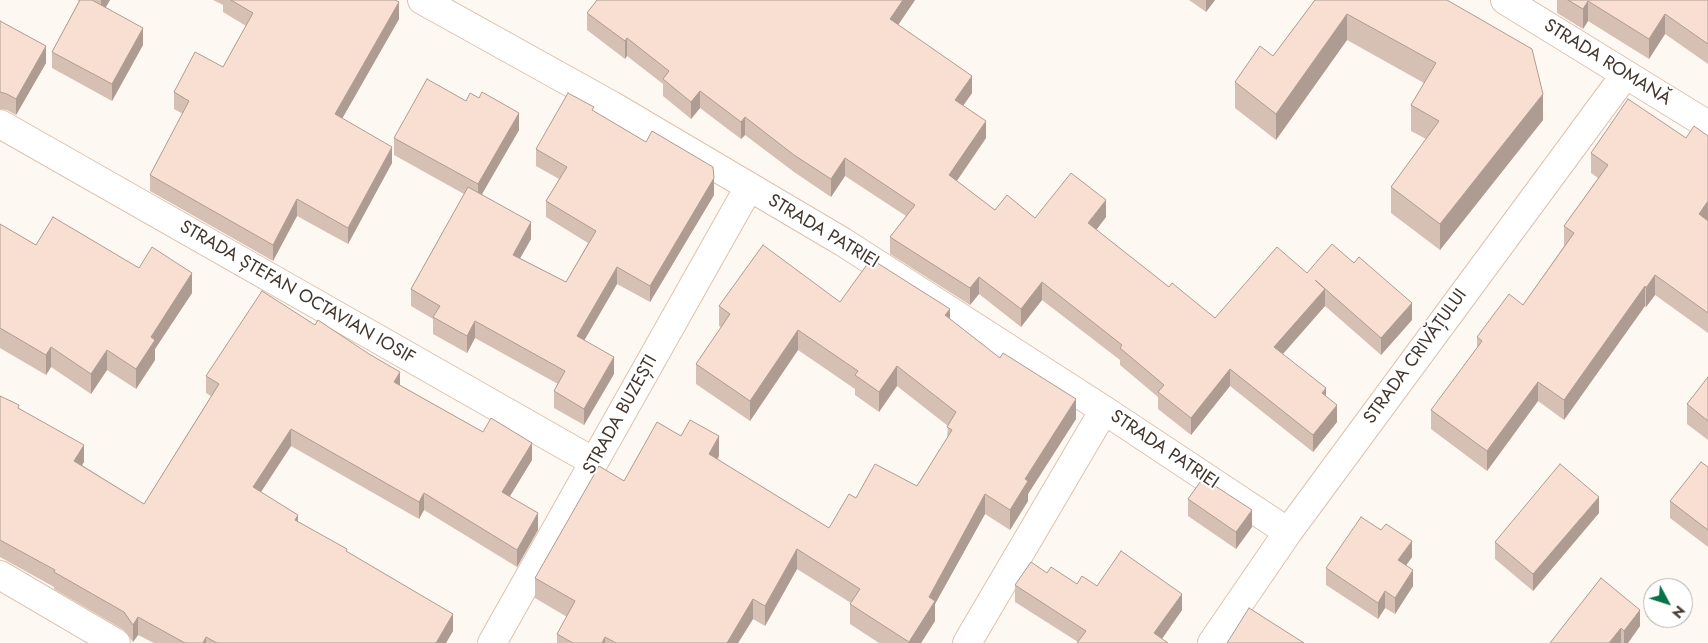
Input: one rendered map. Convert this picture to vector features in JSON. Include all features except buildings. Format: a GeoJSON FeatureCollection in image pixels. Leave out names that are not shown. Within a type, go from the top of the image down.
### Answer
{"type":"FeatureCollection","features":[{"type":"Feature","properties":{"kind":"street","name":"STRADA PATRIEI"},"geometry":{"type":"LineString","coordinates":[[422,0],[611,105],[843,242],[1104,410],[1288,532]]}},
{"type":"Feature","properties":{"kind":"street","name":"STRADA ROMANĂ"},"geometry":{"type":"LineString","coordinates":[[1505,0],[1708,125]]}},
{"type":"Feature","properties":{"kind":"street","name":"STRADA CRIVĂȚULUI"},"geometry":{"type":"LineString","coordinates":[[1212,643],[1288,532],[1625,74]]}},
{"type":"Feature","properties":{"kind":"street"},"geometry":{"type":"LineString","coordinates":[[1673,103],[1708,100]]}},
{"type":"Feature","properties":{"kind":"street","name":"STRADA ȘTEFAN OCTAVIAN IOSIF"},"geometry":{"type":"LineString","coordinates":[[0,124],[594,462]]}},
{"type":"Feature","properties":{"kind":"street","name":"STRADA BUZEȘTI"},"geometry":{"type":"LineString","coordinates":[[492,643],[749,186]]}},
{"type":"Feature","properties":{"kind":"street"},"geometry":{"type":"LineString","coordinates":[[967,643],[1104,410]]}},
{"type":"Feature","properties":{"kind":"street"},"geometry":{"type":"LineString","coordinates":[[0,576],[116,643]]}}]}
